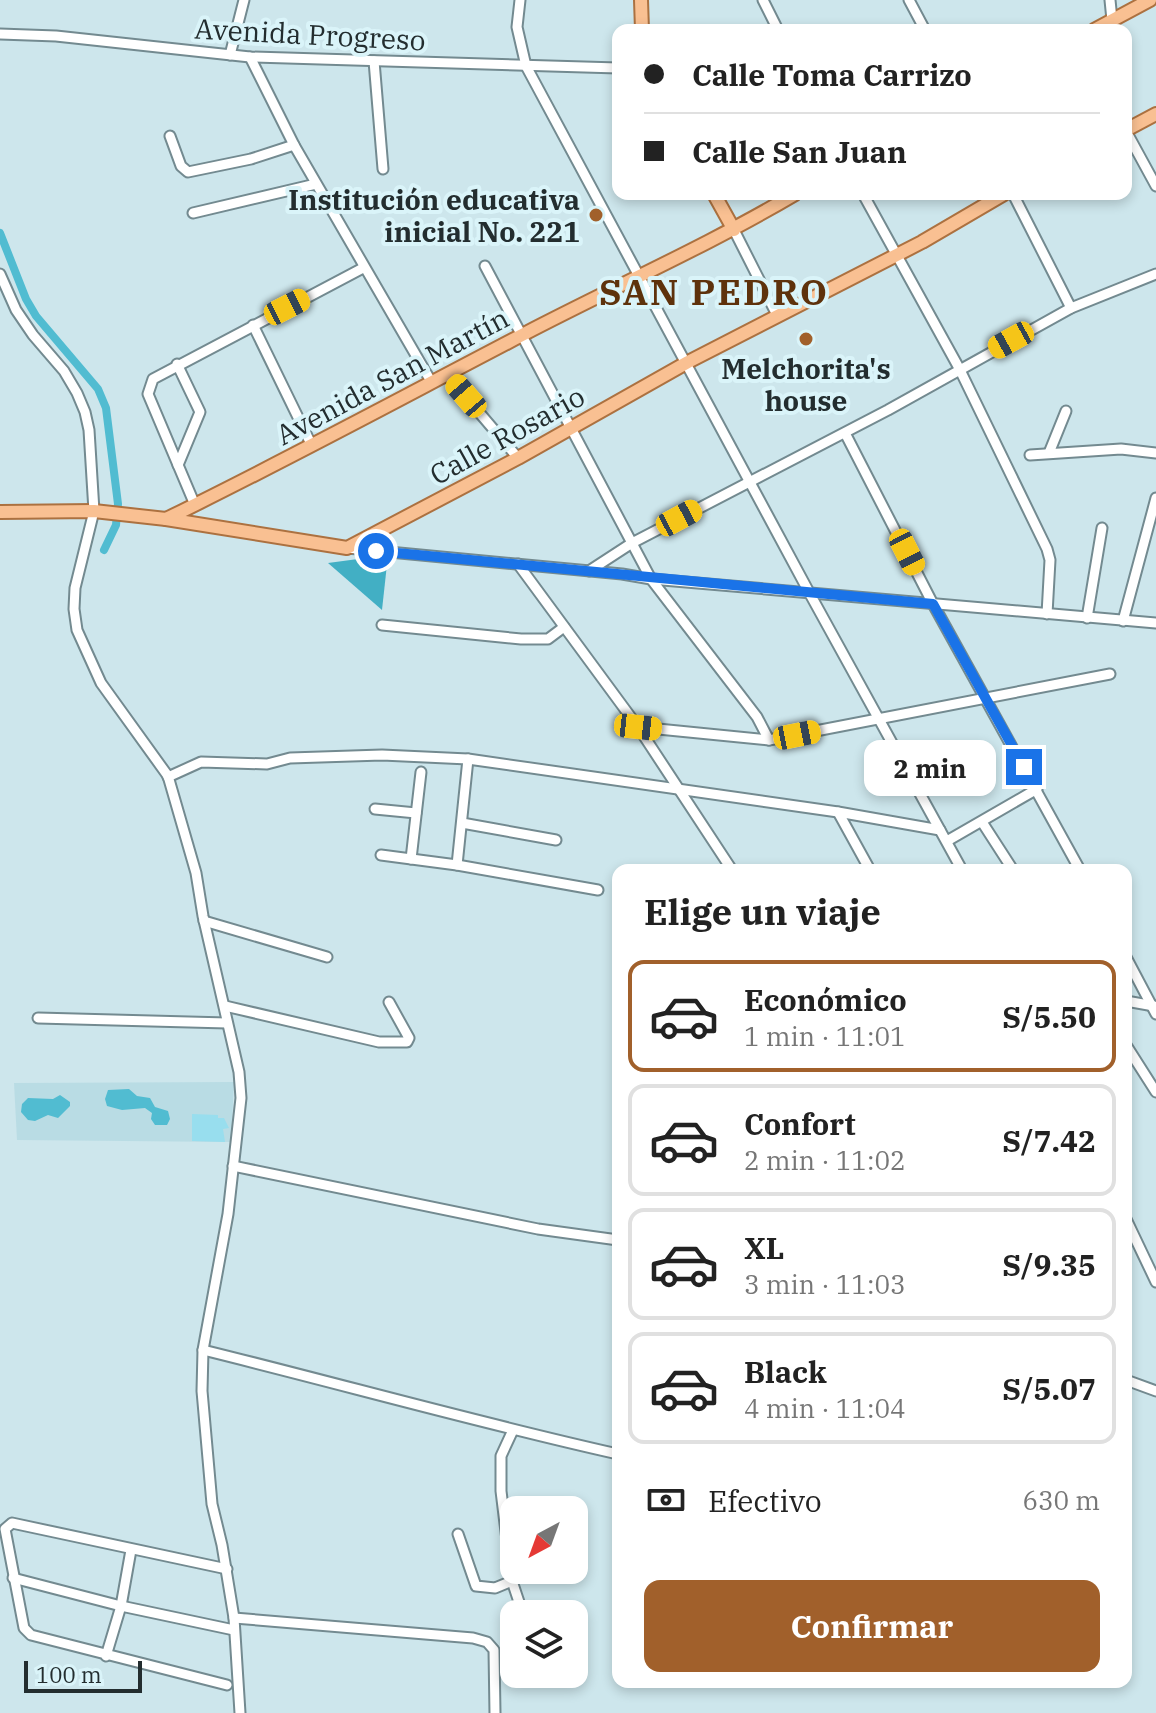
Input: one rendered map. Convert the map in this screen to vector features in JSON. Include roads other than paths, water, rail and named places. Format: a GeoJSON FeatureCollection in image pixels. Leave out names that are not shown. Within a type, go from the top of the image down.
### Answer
{"type":"FeatureCollection","features":[{"type":"Feature","properties":{"kind":"main road"},"geometry":{"type":"LineString","coordinates":[[641,0],[642,24]]}},
{"type":"Feature","properties":{"kind":"main road"},"geometry":{"type":"LineString","coordinates":[[1105,24],[1150,0]]}},
{"type":"Feature","properties":{"kind":"main road"},"geometry":{"type":"LineString","coordinates":[[1132,128],[1156,114]]}},
{"type":"Feature","properties":{"kind":"main road"},"geometry":{"type":"LineString","coordinates":[[717,200],[734,230]]}},
{"type":"Feature","properties":{"kind":"main road","name":"Avenida San Martín"},"geometry":{"type":"LineString","coordinates":[[166,519],[448,376],[639,274],[734,230],[785,200]]}},
{"type":"Feature","properties":{"kind":"main road","name":"Calle Rosario"},"geometry":{"type":"LineString","coordinates":[[347,548],[518,458],[688,362],[922,242],[994,200]]}},
{"type":"Feature","properties":{"kind":"main road"},"geometry":{"type":"LineString","coordinates":[[0,512],[106,513],[166,519],[347,548]]}},
{"type":"Feature","properties":{"kind":"street"},"geometry":{"type":"LineString","coordinates":[[230,55],[244,0]]}},
{"type":"Feature","properties":{"kind":"street"},"geometry":{"type":"LineString","coordinates":[[520,0],[517,27],[526,66],[959,864]]}},
{"type":"Feature","properties":{"kind":"street"},"geometry":{"type":"LineString","coordinates":[[763,0],[775,24]]}},
{"type":"Feature","properties":{"kind":"street"},"geometry":{"type":"LineString","coordinates":[[909,0],[922,24]]}},
{"type":"Feature","properties":{"kind":"street"},"geometry":{"type":"LineString","coordinates":[[1110,0],[1112,20]]}},
{"type":"Feature","properties":{"kind":"street","name":"Avenida Progreso"},"geometry":{"type":"LineString","coordinates":[[0,34],[56,36],[250,57],[612,68]]}},
{"type":"Feature","properties":{"kind":"street"},"geometry":{"type":"LineString","coordinates":[[250,57],[294,145],[432,383]]}},
{"type":"Feature","properties":{"kind":"street"},"geometry":{"type":"LineString","coordinates":[[374,61],[383,169]]}},
{"type":"Feature","properties":{"kind":"street"},"geometry":{"type":"LineString","coordinates":[[170,136],[181,166],[188,172],[251,159],[294,145]]}},
{"type":"Feature","properties":{"kind":"street"},"geometry":{"type":"LineString","coordinates":[[1132,142],[1156,186]]}},
{"type":"Feature","properties":{"kind":"street"},"geometry":{"type":"LineString","coordinates":[[193,213],[316,184]]}},
{"type":"Feature","properties":{"kind":"street"},"geometry":{"type":"LineString","coordinates":[[866,200],[959,368],[1047,549],[1050,560],[1047,614]]}},
{"type":"Feature","properties":{"kind":"street"},"geometry":{"type":"LineString","coordinates":[[1016,200],[1071,308]]}},
{"type":"Feature","properties":{"kind":"street"},"geometry":{"type":"LineString","coordinates":[[734,230],[777,315]]}},
{"type":"Feature","properties":{"kind":"street"},"geometry":{"type":"LineString","coordinates":[[485,266],[651,579],[757,717],[769,740]]}},
{"type":"Feature","properties":{"kind":"street"},"geometry":{"type":"LineString","coordinates":[[195,505],[148,394],[153,379],[363,268]]}},
{"type":"Feature","properties":{"kind":"street"},"geometry":{"type":"LineString","coordinates":[[0,274],[16,310],[64,371],[77,393],[89,430],[106,513],[75,588],[77,630],[101,683],[168,777],[196,873],[239,1072],[241,1098],[228,1214],[203,1350],[202,1391],[212,1504],[227,1569],[234,1618],[240,1713]]}},
{"type":"Feature","properties":{"kind":"street"},"geometry":{"type":"LineString","coordinates":[[589,571],[632,543],[845,433],[1071,308],[1156,274]]}},
{"type":"Feature","properties":{"kind":"street"},"geometry":{"type":"LineString","coordinates":[[253,325],[312,446]]}},
{"type":"Feature","properties":{"kind":"street"},"geometry":{"type":"LineString","coordinates":[[177,364],[200,412],[178,465]]}},
{"type":"Feature","properties":{"kind":"street"},"geometry":{"type":"LineString","coordinates":[[448,376],[518,458]]}},
{"type":"Feature","properties":{"kind":"street"},"geometry":{"type":"LineString","coordinates":[[1049,453],[1066,411]]}},
{"type":"Feature","properties":{"kind":"street"},"geometry":{"type":"LineString","coordinates":[[845,433],[933,604],[1077,864]]}},
{"type":"Feature","properties":{"kind":"street"},"geometry":{"type":"LineString","coordinates":[[1030,455],[1121,449],[1156,453]]}},
{"type":"Feature","properties":{"kind":"street"},"geometry":{"type":"LineString","coordinates":[[1123,621],[1156,498]]}},
{"type":"Feature","properties":{"kind":"street"},"geometry":{"type":"LineString","coordinates":[[1087,618],[1102,528]]}},
{"type":"Feature","properties":{"kind":"street"},"geometry":{"type":"LineString","coordinates":[[347,548],[810,594],[1156,623]]}},
{"type":"Feature","properties":{"kind":"street"},"geometry":{"type":"LineString","coordinates":[[518,564],[638,727],[728,864]]}},
{"type":"Feature","properties":{"kind":"street"},"geometry":{"type":"LineString","coordinates":[[382,625],[521,639],[548,639],[564,627]]}},
{"type":"Feature","properties":{"kind":"street"},"geometry":{"type":"LineString","coordinates":[[638,727],[769,740],[1110,674]]}},
{"type":"Feature","properties":{"kind":"street"},"geometry":{"type":"LineString","coordinates":[[168,777],[201,762],[267,764],[290,758],[382,755],[468,759],[838,812],[940,830]]}},
{"type":"Feature","properties":{"kind":"street"},"geometry":{"type":"LineString","coordinates":[[457,865],[468,759]]}},
{"type":"Feature","properties":{"kind":"street"},"geometry":{"type":"LineString","coordinates":[[411,859],[421,772]]}},
{"type":"Feature","properties":{"kind":"street"},"geometry":{"type":"LineString","coordinates":[[947,841],[1037,789]]}},
{"type":"Feature","properties":{"kind":"street"},"geometry":{"type":"LineString","coordinates":[[375,809],[416,813]]}},
{"type":"Feature","properties":{"kind":"street"},"geometry":{"type":"LineString","coordinates":[[838,812],[867,864]]}},
{"type":"Feature","properties":{"kind":"street"},"geometry":{"type":"LineString","coordinates":[[982,822],[1009,864]]}},
{"type":"Feature","properties":{"kind":"street"},"geometry":{"type":"LineString","coordinates":[[462,823],[556,840]]}},
{"type":"Feature","properties":{"kind":"street"},"geometry":{"type":"LineString","coordinates":[[381,855],[598,890]]}},
{"type":"Feature","properties":{"kind":"street"},"geometry":{"type":"LineString","coordinates":[[204,921],[327,957]]}},
{"type":"Feature","properties":{"kind":"street"},"geometry":{"type":"LineString","coordinates":[[1132,968],[1154,1008]]}},
{"type":"Feature","properties":{"kind":"street"},"geometry":{"type":"LineString","coordinates":[[225,1006],[379,1042],[407,1042],[409,1038],[389,1002]]}},
{"type":"Feature","properties":{"kind":"street"},"geometry":{"type":"LineString","coordinates":[[1132,1002],[1154,1008]]}},
{"type":"Feature","properties":{"kind":"street"},"geometry":{"type":"LineString","coordinates":[[38,1018],[227,1023]]}},
{"type":"Feature","properties":{"kind":"street"},"geometry":{"type":"LineString","coordinates":[[1132,1054],[1156,1092]]}},
{"type":"Feature","properties":{"kind":"street"},"geometry":{"type":"LineString","coordinates":[[233,1166],[538,1229],[612,1239]]}},
{"type":"Feature","properties":{"kind":"street"},"geometry":{"type":"LineString","coordinates":[[1132,1232],[1156,1282]]}},
{"type":"Feature","properties":{"kind":"street"},"geometry":{"type":"LineString","coordinates":[[203,1350],[612,1453]]}},
{"type":"Feature","properties":{"kind":"street"},"geometry":{"type":"LineString","coordinates":[[1132,1382],[1156,1391]]}},
{"type":"Feature","properties":{"kind":"street"},"geometry":{"type":"LineString","coordinates":[[502,1496],[501,1456],[513,1430]]}},
{"type":"Feature","properties":{"kind":"street"},"geometry":{"type":"LineString","coordinates":[[227,1569],[10,1523],[5,1531],[24,1628],[28,1633],[106,1656],[227,1685]]}},
{"type":"Feature","properties":{"kind":"street"},"geometry":{"type":"LineString","coordinates":[[458,1534],[476,1586],[495,1588],[505,1584]]}},
{"type":"Feature","properties":{"kind":"street"},"geometry":{"type":"LineString","coordinates":[[106,1656],[121,1606],[131,1550]]}},
{"type":"Feature","properties":{"kind":"street"},"geometry":{"type":"LineString","coordinates":[[13,1578],[121,1606],[234,1630]]}},
{"type":"Feature","properties":{"kind":"street"},"geometry":{"type":"LineString","coordinates":[[234,1618],[473,1638],[487,1642],[494,1650],[495,1713]]}},
{"type":"Feature","properties":{"kind":"waterway"},"geometry":{"type":"LineString","coordinates":[[0,233],[26,299],[36,316],[98,389],[106,408],[118,504],[116,525],[104,550]]}},
{"type":"Feature","properties":{"kind":"place","name":"Institución educativa inicial No. 221"},"geometry":{"type":"Point","coordinates":[596,215]}},
{"type":"Feature","properties":{"kind":"place","name":"Melchorita's house"},"geometry":{"type":"Point","coordinates":[806,339]}},
{"type":"Feature","properties":{"kind":"district","name":"SAN PEDRO"},"geometry":{"type":"Point","coordinates":[714,291]}}]}
